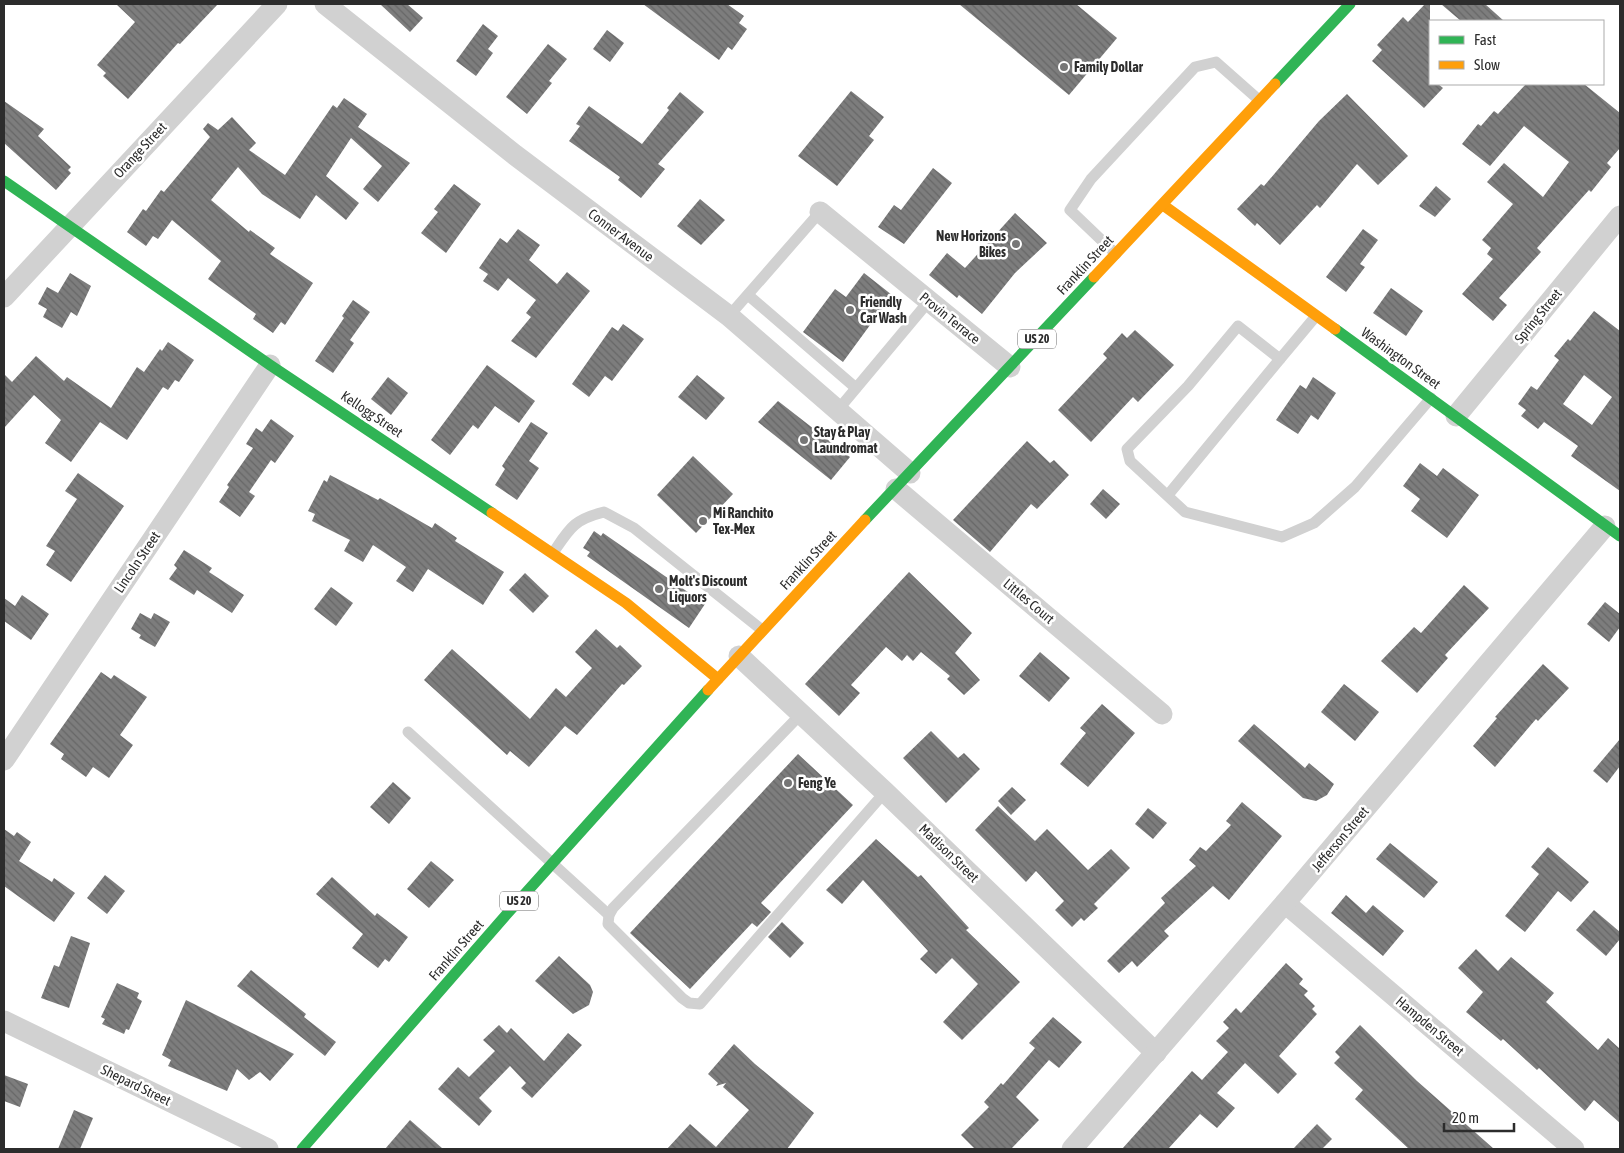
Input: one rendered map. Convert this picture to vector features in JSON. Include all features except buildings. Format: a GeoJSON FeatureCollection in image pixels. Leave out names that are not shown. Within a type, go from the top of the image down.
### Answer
{"type":"FeatureCollection","features":[{"type":"Feature","properties":{"kind":"main road","name":"Franklin Street"},"geometry":{"type":"LineString","coordinates":[[302,1149],[552,863],[762,630],[1350,4]]}},
{"type":"Feature","properties":{"kind":"main road","name":"Kellogg Street"},"geometry":{"type":"LineString","coordinates":[[4,181],[270,365],[626,603],[718,679]]}},
{"type":"Feature","properties":{"kind":"main road","name":"Washington Street"},"geometry":{"type":"LineString","coordinates":[[1163,205],[1613,531]]}},
{"type":"Feature","properties":{"kind":"street","name":"Orange Street"},"geometry":{"type":"LineString","coordinates":[[4,297],[277,4]]}},
{"type":"Feature","properties":{"kind":"street","name":"Conner Avenue"},"geometry":{"type":"LineString","coordinates":[[325,4],[516,155],[729,316],[837,411],[903,481]]}},
{"type":"Feature","properties":{"kind":"street","name":"Provin Terrace"},"geometry":{"type":"LineString","coordinates":[[820,212],[1010,367]]}},
{"type":"Feature","properties":{"kind":"street","name":"Spring Street"},"geometry":{"type":"LineString","coordinates":[[1456,416],[1620,216]]}},
{"type":"Feature","properties":{"kind":"street","name":"Lincoln Street"},"geometry":{"type":"LineString","coordinates":[[4,760],[270,365]]}},
{"type":"Feature","properties":{"kind":"street","name":"Littles Court"},"geometry":{"type":"LineString","coordinates":[[903,481],[1162,714]]}},
{"type":"Feature","properties":{"kind":"street","name":"Jefferson Street"},"geometry":{"type":"LineString","coordinates":[[1072,1149],[1613,531]]}},
{"type":"Feature","properties":{"kind":"street","name":"Madison Street"},"geometry":{"type":"LineString","coordinates":[[740,656],[885,792],[1156,1053]]}},
{"type":"Feature","properties":{"kind":"street","name":"Hampden Street"},"geometry":{"type":"LineString","coordinates":[[1286,904],[1574,1149]]}},
{"type":"Feature","properties":{"kind":"street","name":"Shepard Street"},"geometry":{"type":"LineString","coordinates":[[4,1021],[268,1149]]}},
{"type":"Feature","properties":{"kind":"lane"},"geometry":{"type":"LineString","coordinates":[[1116,254],[1070,210],[1091,179],[1195,67],[1216,62],[1260,100]]}},
{"type":"Feature","properties":{"kind":"lane"},"geometry":{"type":"LineString","coordinates":[[729,316],[820,212]]}},
{"type":"Feature","properties":{"kind":"lane"},"geometry":{"type":"LineString","coordinates":[[748,295],[856,388]]}},
{"type":"Feature","properties":{"kind":"lane"},"geometry":{"type":"LineString","coordinates":[[837,411],[929,301]]}},
{"type":"Feature","properties":{"kind":"lane"},"geometry":{"type":"LineString","coordinates":[[1168,495],[1317,315]]}},
{"type":"Feature","properties":{"kind":"lane"},"geometry":{"type":"LineString","coordinates":[[1280,359],[1238,326],[1188,386],[1127,449],[1130,461],[1186,512],[1282,538],[1314,523],[1355,487],[1431,398]]}},
{"type":"Feature","properties":{"kind":"lane"},"geometry":{"type":"LineString","coordinates":[[553,553],[571,527],[584,517],[604,512],[634,528],[762,630]]}},
{"type":"Feature","properties":{"kind":"lane"},"geometry":{"type":"LineString","coordinates":[[801,714],[613,908],[609,915],[608,924],[682,998],[689,1003],[700,1004],[885,792]]}},
{"type":"Feature","properties":{"kind":"lane"},"geometry":{"type":"LineString","coordinates":[[408,732],[609,915]]}},
{"type":"Feature","properties":{"kind":"traffic: fast"},"geometry":{"type":"LineString","coordinates":[[1275,84],[1350,4]]}},
{"type":"Feature","properties":{"kind":"traffic: fast"},"geometry":{"type":"LineString","coordinates":[[4,181],[270,365],[492,513]]}},
{"type":"Feature","properties":{"kind":"traffic: fast"},"geometry":{"type":"LineString","coordinates":[[865,520],[1094,277]]}},
{"type":"Feature","properties":{"kind":"traffic: fast"},"geometry":{"type":"LineString","coordinates":[[1335,329],[1620,536]]}},
{"type":"Feature","properties":{"kind":"traffic: fast"},"geometry":{"type":"LineString","coordinates":[[302,1149],[506,915],[708,690]]}},
{"type":"Feature","properties":{"kind":"traffic: slow"},"geometry":{"type":"LineString","coordinates":[[1094,277],[1275,84]]}},
{"type":"Feature","properties":{"kind":"traffic: slow"},"geometry":{"type":"LineString","coordinates":[[1163,205],[1335,329]]}},
{"type":"Feature","properties":{"kind":"traffic: slow"},"geometry":{"type":"LineString","coordinates":[[492,513],[626,603],[718,679]]}},
{"type":"Feature","properties":{"kind":"traffic: slow"},"geometry":{"type":"LineString","coordinates":[[708,690],[865,520]]}},
{"type":"Feature","properties":{"kind":"place","name":"Family Dollar"},"geometry":{"type":"Point","coordinates":[1064,67]}},
{"type":"Feature","properties":{"kind":"place","name":"New Horizons Bikes"},"geometry":{"type":"Point","coordinates":[1016,244]}},
{"type":"Feature","properties":{"kind":"place","name":"Friendly Car Wash"},"geometry":{"type":"Point","coordinates":[850,310]}},
{"type":"Feature","properties":{"kind":"place","name":"Stay & Play Laundromat"},"geometry":{"type":"Point","coordinates":[804,440]}},
{"type":"Feature","properties":{"kind":"place","name":"Mi Ranchito Tex-Mex"},"geometry":{"type":"Point","coordinates":[703,521]}},
{"type":"Feature","properties":{"kind":"place","name":"Molt's Discount Liquors"},"geometry":{"type":"Point","coordinates":[659,589]}},
{"type":"Feature","properties":{"kind":"place","name":"Feng Ye"},"geometry":{"type":"Point","coordinates":[788,783]}}]}
